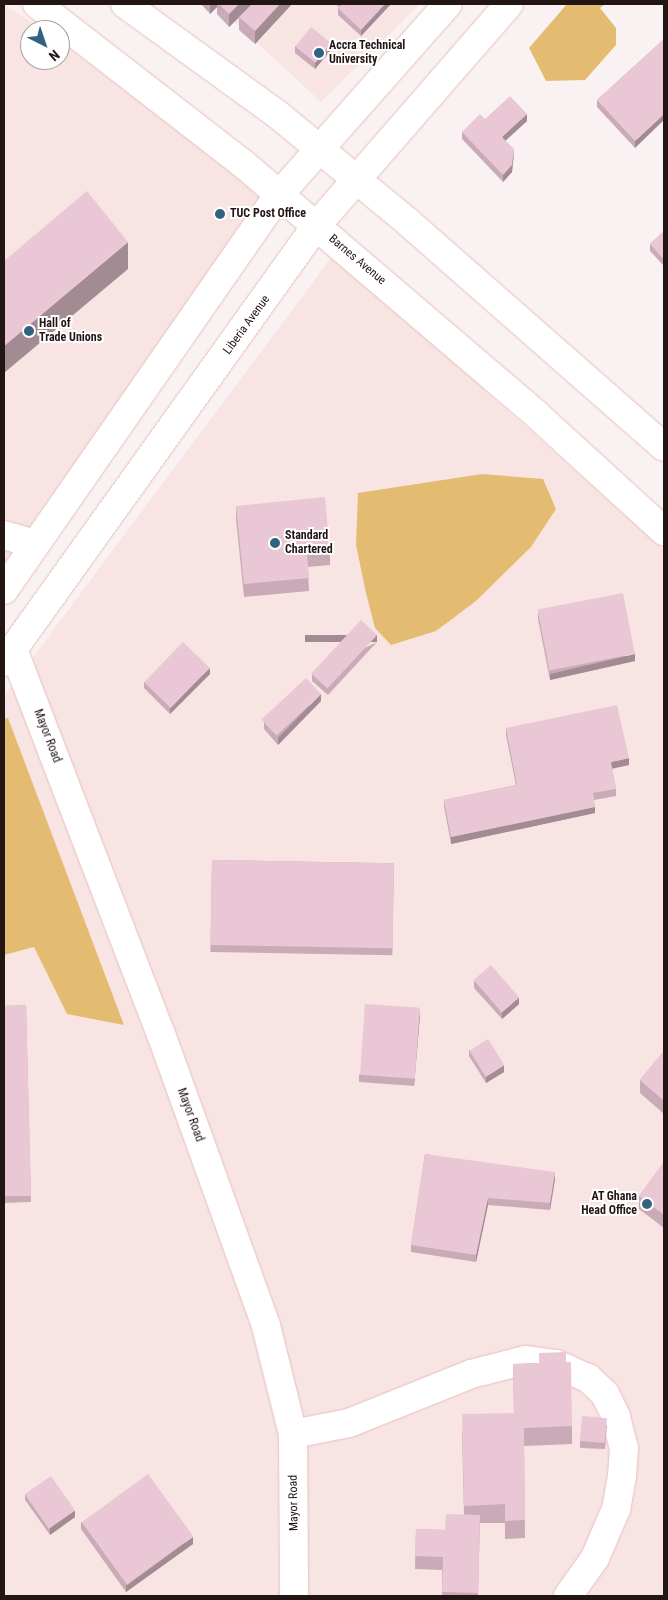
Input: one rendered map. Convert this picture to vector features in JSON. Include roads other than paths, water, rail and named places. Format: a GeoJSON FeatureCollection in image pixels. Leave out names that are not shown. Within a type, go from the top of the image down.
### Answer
{"type":"FeatureCollection","features":[{"type":"Feature","properties":{"kind":"main road","name":"Barnes Avenue"},"geometry":{"type":"LineString","coordinates":[[37,4],[316,226],[664,531]]}},
{"type":"Feature","properties":{"kind":"main road"},"geometry":{"type":"LineString","coordinates":[[126,4],[355,179],[664,447]]}},
{"type":"Feature","properties":{"kind":"main road"},"geometry":{"type":"LineString","coordinates":[[4,590],[278,196],[316,148],[448,4]]}},
{"type":"Feature","properties":{"kind":"main road","name":"Liberia Avenue"},"geometry":{"type":"LineString","coordinates":[[9,655],[316,226],[509,4]]}},
{"type":"Feature","properties":{"kind":"main road"},"geometry":{"type":"LineString","coordinates":[[4,534],[35,544]]}},
{"type":"Feature","properties":{"kind":"main road","name":"Mayor Road"},"geometry":{"type":"LineString","coordinates":[[9,655],[161,1034],[266,1326],[293,1434],[294,1596]]}},
{"type":"Feature","properties":{"kind":"main road"},"geometry":{"type":"LineString","coordinates":[[293,1434],[349,1423],[471,1374],[516,1362],[556,1364],[588,1378],[605,1394],[616,1417],[624,1448],[616,1509],[595,1558],[568,1596]]}},
{"type":"Feature","properties":{"kind":"place","name":"Accra Technical University"},"geometry":{"type":"Point","coordinates":[319,53]}},
{"type":"Feature","properties":{"kind":"place","name":"TUC Post Office"},"geometry":{"type":"Point","coordinates":[220,214]}},
{"type":"Feature","properties":{"kind":"place","name":"Hall of Trade Unions"},"geometry":{"type":"Point","coordinates":[29,331]}},
{"type":"Feature","properties":{"kind":"place","name":"Standard Chartered"},"geometry":{"type":"Point","coordinates":[275,543]}},
{"type":"Feature","properties":{"kind":"place","name":"AT Ghana Head Office"},"geometry":{"type":"Point","coordinates":[647,1204]}}]}
